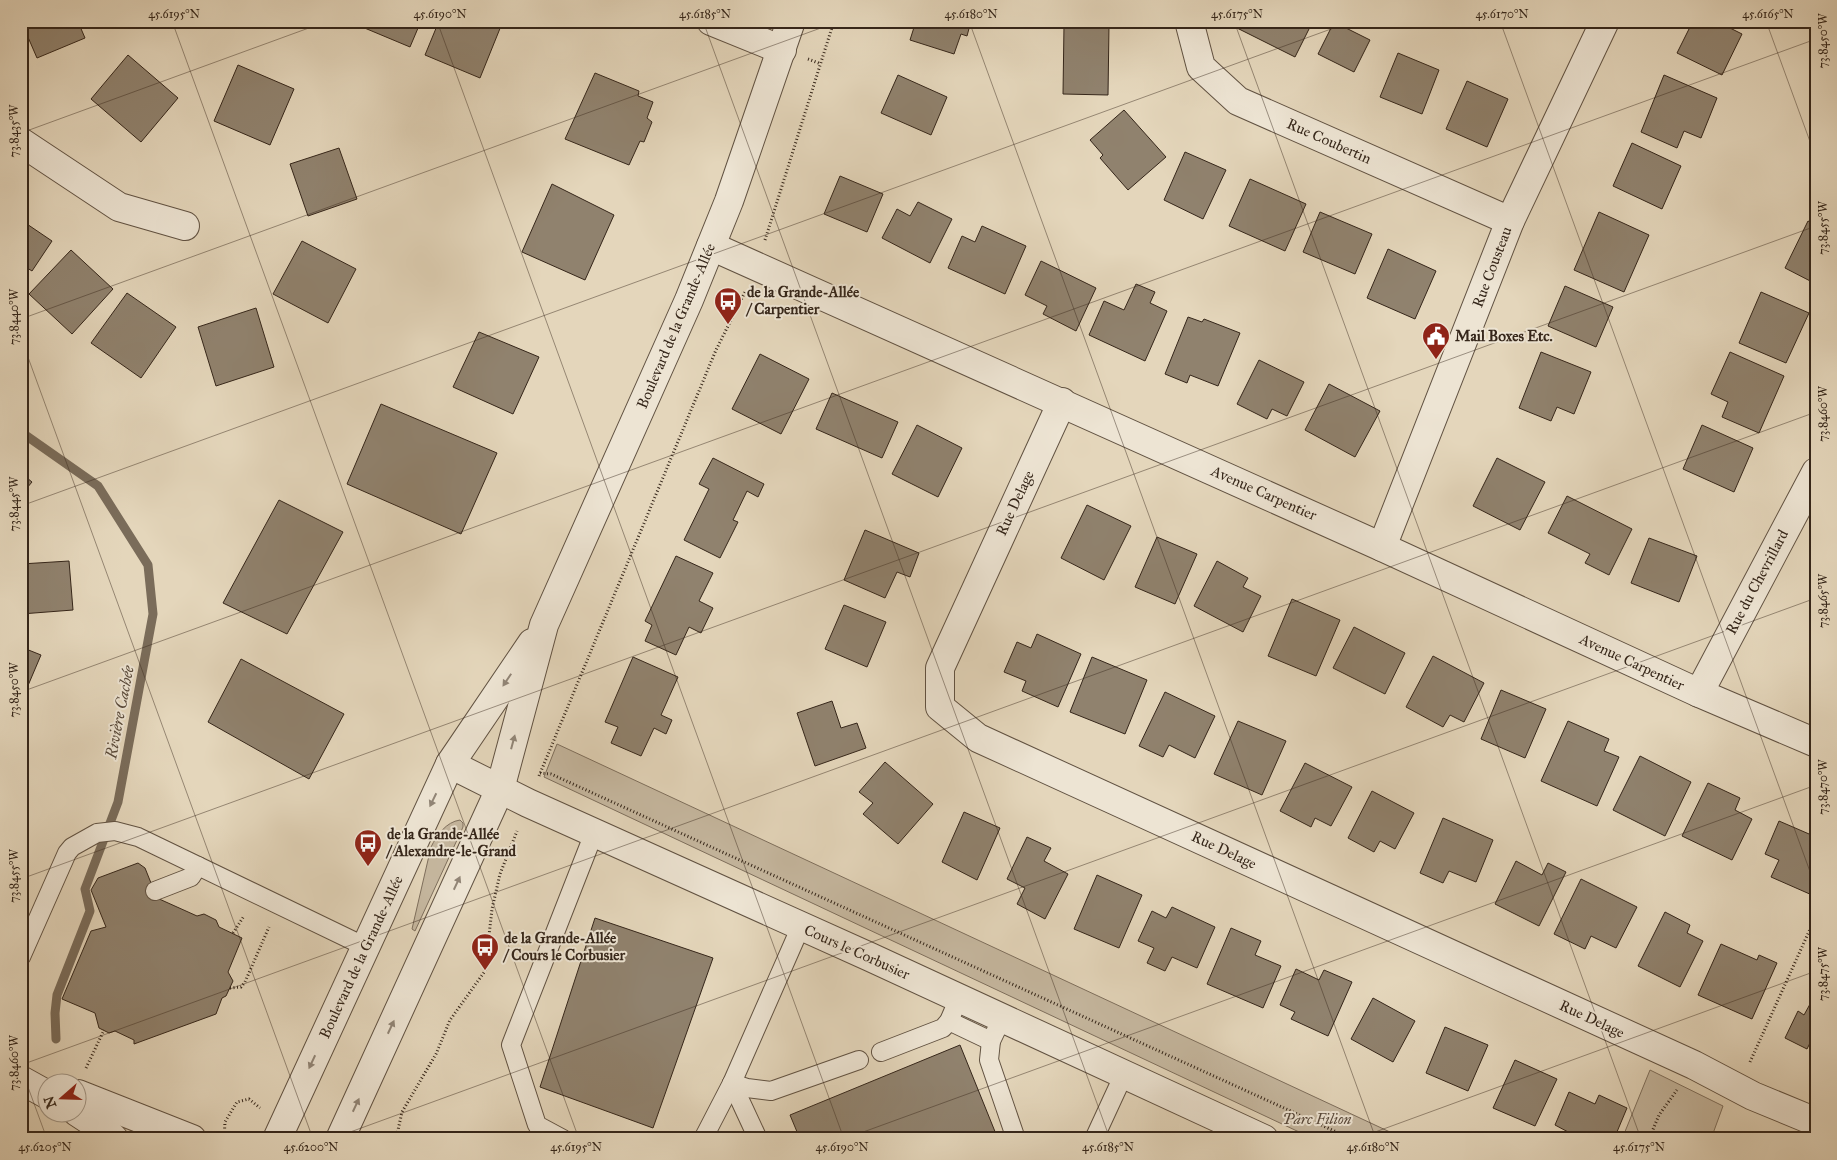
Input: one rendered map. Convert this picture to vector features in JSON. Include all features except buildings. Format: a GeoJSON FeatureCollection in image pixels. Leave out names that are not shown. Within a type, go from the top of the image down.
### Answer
{"type":"FeatureCollection","features":[{"type":"Feature","properties":{"kind":"street"},"geometry":{"type":"LineString","coordinates":[[710,21],[782,50]]}},
{"type":"Feature","properties":{"kind":"street","name":"Boulevard de la Grande-Allée"},"geometry":{"type":"LineString","coordinates":[[340,1139],[500,789],[544,625],[689,300],[711,246],[791,21]]}},
{"type":"Feature","properties":{"kind":"street","name":"Rue Coubertin"},"geometry":{"type":"LineString","coordinates":[[1189,21],[1201,67],[1238,100],[1510,220]]}},
{"type":"Feature","properties":{"kind":"street","name":"Rue Cousteau"},"geometry":{"type":"LineString","coordinates":[[1382,547],[1510,220],[1606,21]]}},
{"type":"Feature","properties":{"kind":"street"},"geometry":{"type":"LineString","coordinates":[[21,142],[119,207],[185,226]]}},
{"type":"Feature","properties":{"kind":"street","name":"Avenue Carpentier"},"geometry":{"type":"LineString","coordinates":[[711,246],[1062,402],[1699,692],[1816,743]]}},
{"type":"Feature","properties":{"kind":"street","name":"Rue Delage"},"geometry":{"type":"LineString","coordinates":[[1062,402],[940,668],[940,707],[978,738],[1694,1065],[1753,1096],[1816,1122]]}},
{"type":"Feature","properties":{"kind":"street","name":"Rue du Chevrillard"},"geometry":{"type":"LineString","coordinates":[[1699,692],[1816,472]]}},
{"type":"Feature","properties":{"kind":"street","name":"Boulevard de la Grande-Allée"},"geometry":{"type":"LineString","coordinates":[[277,1139],[450,764],[544,625]]}},
{"type":"Feature","properties":{"kind":"street","name":"Cours le Corbusier"},"geometry":{"type":"LineString","coordinates":[[450,764],[594,833],[801,926],[954,1010],[997,1029],[1124,1074],[1264,1139]]}},
{"type":"Feature","properties":{"kind":"street"},"geometry":{"type":"LineString","coordinates":[[21,1072],[38,1078]]}},
{"type":"Feature","properties":{"kind":"street"},"geometry":{"type":"LineString","coordinates":[[21,1080],[38,1089]]}},
{"type":"Feature","properties":{"kind":"street"},"geometry":{"type":"LineString","coordinates":[[88,1086],[192,1139]]}},
{"type":"Feature","properties":{"kind":"street"},"geometry":{"type":"LineString","coordinates":[[88,1119],[106,1131],[114,1139]]}},
{"type":"Feature","properties":{"kind":"lane"},"geometry":{"type":"LineString","coordinates":[[21,957],[67,853],[72,847],[97,833],[115,831],[138,837],[366,947]]}},
{"type":"Feature","properties":{"kind":"lane"},"geometry":{"type":"LineString","coordinates":[[563,1139],[537,1125],[511,1045],[594,833]]}},
{"type":"Feature","properties":{"kind":"lane"},"geometry":{"type":"LineString","coordinates":[[154,891],[191,877],[198,866]]}},
{"type":"Feature","properties":{"kind":"lane"},"geometry":{"type":"LineString","coordinates":[[703,1139],[732,1083],[801,926]]}},
{"type":"Feature","properties":{"kind":"lane"},"geometry":{"type":"LineString","coordinates":[[881,1052],[943,1028],[954,1010]]}},
{"type":"Feature","properties":{"kind":"lane"},"geometry":{"type":"LineString","coordinates":[[997,1029],[989,1051],[990,1066],[1016,1139]]}},
{"type":"Feature","properties":{"kind":"lane"},"geometry":{"type":"LineString","coordinates":[[732,1083],[747,1088],[771,1091],[859,1060]]}},
{"type":"Feature","properties":{"kind":"lane"},"geometry":{"type":"LineString","coordinates":[[1094,1139],[1124,1074]]}},
{"type":"Feature","properties":{"kind":"lane"},"geometry":{"type":"LineString","coordinates":[[732,1083],[758,1139]]}},
{"type":"Feature","properties":{"kind":"path"},"geometry":{"type":"LineString","coordinates":[[769,229],[834,21]]}},
{"type":"Feature","properties":{"kind":"path"},"geometry":{"type":"LineString","coordinates":[[742,301],[716,350],[540,773],[560,778],[833,901],[1352,1139]]}},
{"type":"Feature","properties":{"kind":"path"},"geometry":{"type":"LineString","coordinates":[[396,1139],[402,1112],[436,1054],[450,1020],[485,971],[492,909],[500,874],[516,834]]}},
{"type":"Feature","properties":{"kind":"path"},"geometry":{"type":"LineString","coordinates":[[233,933],[242,915],[251,920]]}},
{"type":"Feature","properties":{"kind":"path"},"geometry":{"type":"LineString","coordinates":[[1747,1070],[1816,916]]}},
{"type":"Feature","properties":{"kind":"path"},"geometry":{"type":"LineString","coordinates":[[230,988],[241,987],[245,982],[272,920]]}},
{"type":"Feature","properties":{"kind":"path"},"geometry":{"type":"LineString","coordinates":[[260,924],[269,928]]}},
{"type":"Feature","properties":{"kind":"path"},"geometry":{"type":"LineString","coordinates":[[85,1072],[104,1030]]}},
{"type":"Feature","properties":{"kind":"path"},"geometry":{"type":"LineString","coordinates":[[1649,1139],[1659,1115],[1678,1088]]}},
{"type":"Feature","properties":{"kind":"path"},"geometry":{"type":"LineString","coordinates":[[224,1139],[225,1122],[232,1109],[243,1099],[249,1099],[254,1103]]}},
{"type":"Feature","properties":{"kind":"path"},"geometry":{"type":"LineString","coordinates":[[1338,1139],[1340,1133]]}},
{"type":"Feature","properties":{"kind":"green space","name":"Parc Filion"},"geometry":{"type":"Polygon","coordinates":[[[557,744],[1405,1139],[1314,1139],[544,777],[557,744]]]}},
{"type":"Feature","properties":{"kind":"green space"},"geometry":{"type":"Polygon","coordinates":[[[460,820],[463,823],[463,827],[415,931],[412,929],[431,847],[442,830],[450,823],[460,820]]]}},
{"type":"Feature","properties":{"kind":"green space"},"geometry":{"type":"Polygon","coordinates":[[[1650,1070],[1723,1106],[1711,1139],[1622,1139],[1650,1070]]]}},
{"type":"Feature","properties":{"kind":"waterway","name":"Rivière Cachée"},"geometry":{"type":"LineString","coordinates":[[21,432],[98,486],[148,565],[153,614],[118,802],[85,889],[90,911],[57,995],[55,1013],[56,1039]]}},
{"type":"Feature","properties":{"kind":"place","name":"de la Grande-Allée / Carpentier"},"geometry":{"type":"Point","coordinates":[728,325]}},
{"type":"Feature","properties":{"kind":"place","name":"Mail Boxes Etc."},"geometry":{"type":"Point","coordinates":[1436,360]}},
{"type":"Feature","properties":{"kind":"place","name":"de la Grande-Allée / Alexandre-le-Grand"},"geometry":{"type":"Point","coordinates":[368,867]}},
{"type":"Feature","properties":{"kind":"place","name":"de la Grande-Allée / Cours le Corbusier"},"geometry":{"type":"Point","coordinates":[485,971]}}]}
